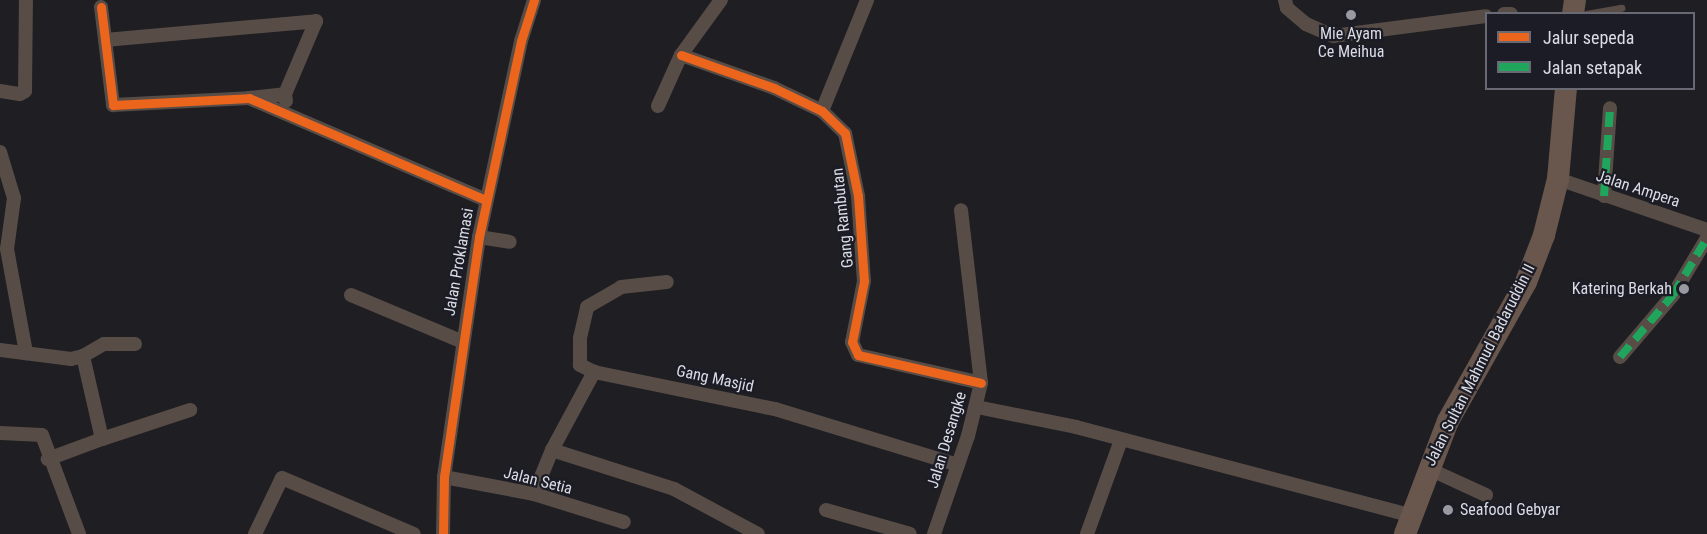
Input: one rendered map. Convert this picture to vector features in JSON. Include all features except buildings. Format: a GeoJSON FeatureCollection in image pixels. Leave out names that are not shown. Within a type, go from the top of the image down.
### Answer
{"type":"FeatureCollection","features":[{"type":"Feature","properties":{"kind":"highway","name":"Jalan Sultan Mahmud Badaruddin II"},"geometry":{"type":"LineString","coordinates":[[1407,525],[1427,468],[1448,421],[1526,282],[1544,235],[1558,179],[1566,90]]}},
{"type":"Feature","properties":{"kind":"street"},"geometry":{"type":"LineString","coordinates":[[0,92],[20,94],[25,90],[26,0]]}},
{"type":"Feature","properties":{"kind":"street","name":"Jalan Proklamasi"},"geometry":{"type":"LineString","coordinates":[[443,534],[444,477],[461,341],[478,237],[534,0]]}},
{"type":"Feature","properties":{"kind":"street"},"geometry":{"type":"LineString","coordinates":[[658,106],[681,55],[721,0]]}},
{"type":"Feature","properties":{"kind":"street"},"geometry":{"type":"LineString","coordinates":[[822,111],[867,0]]}},
{"type":"Feature","properties":{"kind":"street"},"geometry":{"type":"LineString","coordinates":[[1285,0],[1287,8],[1306,24],[1333,36],[1485,16]]}},
{"type":"Feature","properties":{"kind":"street"},"geometry":{"type":"LineString","coordinates":[[101,7],[113,105],[285,94]]}},
{"type":"Feature","properties":{"kind":"street"},"geometry":{"type":"LineString","coordinates":[[105,40],[316,21],[285,94],[286,115]]}},
{"type":"Feature","properties":{"kind":"street","name":"Gang Rambutan"},"geometry":{"type":"LineString","coordinates":[[681,55],[774,88],[822,111],[837,121],[845,133],[858,196],[864,281],[853,349],[869,359],[981,383]]}},
{"type":"Feature","properties":{"kind":"street"},"geometry":{"type":"LineString","coordinates":[[249,98],[486,200]]}},
{"type":"Feature","properties":{"kind":"street"},"geometry":{"type":"LineString","coordinates":[[1604,196],[1610,108]]}},
{"type":"Feature","properties":{"kind":"street"},"geometry":{"type":"LineString","coordinates":[[0,152],[14,198],[7,249],[26,353]]}},
{"type":"Feature","properties":{"kind":"street","name":"Jalan Ampera"},"geometry":{"type":"LineString","coordinates":[[1558,179],[1707,230]]}},
{"type":"Feature","properties":{"kind":"street","name":"Jalan Desangke"},"geometry":{"type":"LineString","coordinates":[[934,534],[977,407],[981,383],[961,210]]}},
{"type":"Feature","properties":{"kind":"street"},"geometry":{"type":"LineString","coordinates":[[478,237],[510,242]]}},
{"type":"Feature","properties":{"kind":"street"},"geometry":{"type":"LineString","coordinates":[[1620,357],[1672,295],[1707,238]]}},
{"type":"Feature","properties":{"kind":"street"},"geometry":{"type":"LineString","coordinates":[[534,494],[552,450],[594,372],[580,365],[580,338],[587,307],[621,287],[667,282]]}},
{"type":"Feature","properties":{"kind":"street"},"geometry":{"type":"LineString","coordinates":[[351,295],[461,341]]}},
{"type":"Feature","properties":{"kind":"street"},"geometry":{"type":"LineString","coordinates":[[0,350],[72,358],[83,356],[104,344],[135,344]]}},
{"type":"Feature","properties":{"kind":"street"},"geometry":{"type":"LineString","coordinates":[[83,356],[102,439]]}},
{"type":"Feature","properties":{"kind":"street","name":"Gang Masjid"},"geometry":{"type":"LineString","coordinates":[[594,372],[776,409],[958,465]]}},
{"type":"Feature","properties":{"kind":"street"},"geometry":{"type":"LineString","coordinates":[[977,407],[1120,440],[1407,525]]}},
{"type":"Feature","properties":{"kind":"street"},"geometry":{"type":"LineString","coordinates":[[48,459],[190,410]]}},
{"type":"Feature","properties":{"kind":"street"},"geometry":{"type":"LineString","coordinates":[[0,433],[39,433],[79,534]]}},
{"type":"Feature","properties":{"kind":"street"},"geometry":{"type":"LineString","coordinates":[[1087,534],[1120,440]]}},
{"type":"Feature","properties":{"kind":"street"},"geometry":{"type":"LineString","coordinates":[[552,450],[674,489],[758,534]]}},
{"type":"Feature","properties":{"kind":"street"},"geometry":{"type":"LineString","coordinates":[[1427,468],[1485,495]]}},
{"type":"Feature","properties":{"kind":"street","name":"Jalan Setia"},"geometry":{"type":"LineString","coordinates":[[444,477],[534,494],[624,522]]}},
{"type":"Feature","properties":{"kind":"street"},"geometry":{"type":"LineString","coordinates":[[255,534],[282,478],[414,534]]}},
{"type":"Feature","properties":{"kind":"street"},"geometry":{"type":"LineString","coordinates":[[826,510],[910,534]]}},
{"type":"Feature","properties":{"kind":"lane"},"geometry":{"type":"LineString","coordinates":[[1598,12],[1621,8]]}},
{"type":"Feature","properties":{"kind":"marked path"},"geometry":{"type":"LineString","coordinates":[[1604,196],[1610,108]]}},
{"type":"Feature","properties":{"kind":"marked path"},"geometry":{"type":"LineString","coordinates":[[1620,357],[1673,295],[1707,238]]}},
{"type":"Feature","properties":{"kind":"cycle path"},"geometry":{"type":"LineString","coordinates":[[443,534],[444,477],[479,237],[521,41],[534,0]]}},
{"type":"Feature","properties":{"kind":"cycle path"},"geometry":{"type":"LineString","coordinates":[[101,7],[113,105],[249,98],[486,200]]}},
{"type":"Feature","properties":{"kind":"cycle path"},"geometry":{"type":"LineString","coordinates":[[681,55],[774,88],[822,111],[845,133],[858,196],[864,281],[852,342],[858,355],[981,383]]}},
{"type":"Feature","properties":{"kind":"place","name":"Mie Ayam Ce Meihua"},"geometry":{"type":"Point","coordinates":[1351,15]}},
{"type":"Feature","properties":{"kind":"place","name":"Katering Berkah"},"geometry":{"type":"Point","coordinates":[1684,289]}},
{"type":"Feature","properties":{"kind":"place","name":"Seafood Gebyar"},"geometry":{"type":"Point","coordinates":[1448,510]}}]}
